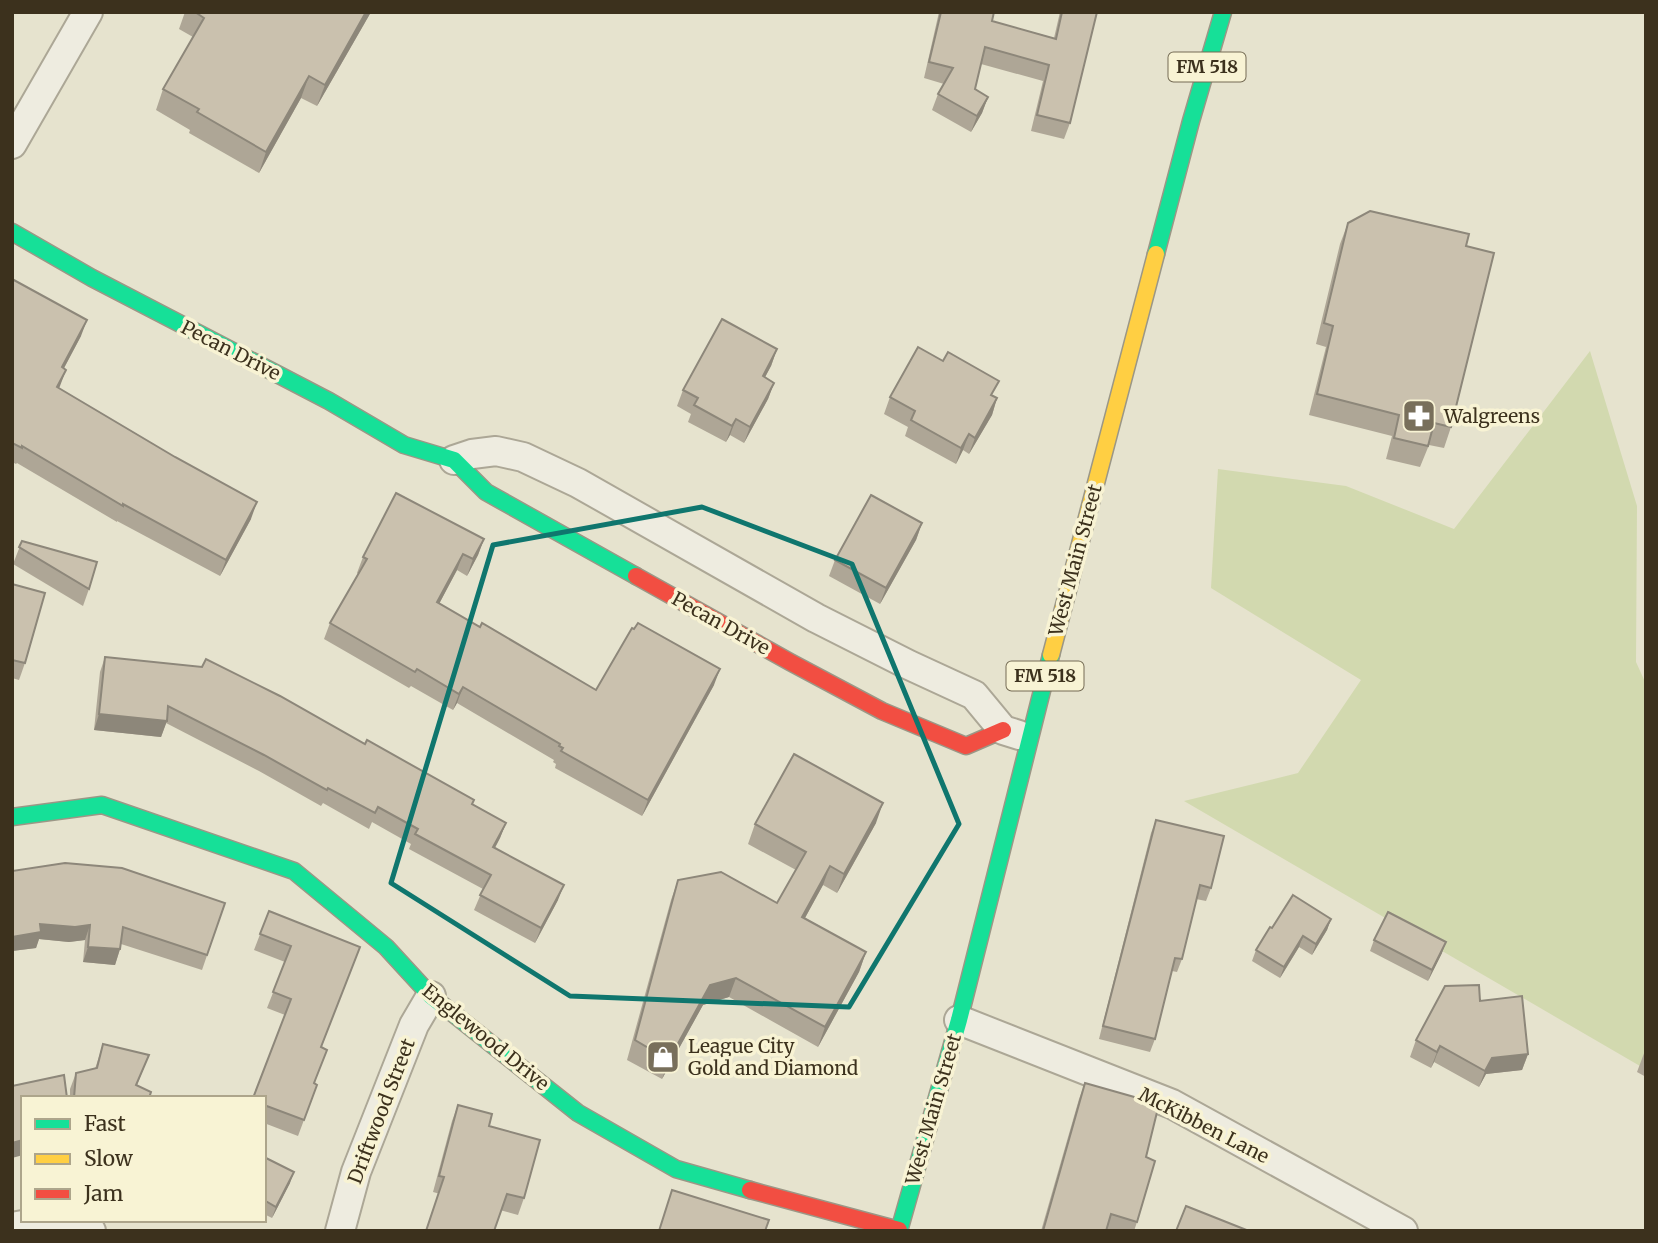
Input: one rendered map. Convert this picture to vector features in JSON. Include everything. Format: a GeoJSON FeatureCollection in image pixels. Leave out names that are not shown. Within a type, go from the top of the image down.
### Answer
{"type":"FeatureCollection","features":[{"type":"Feature","properties":{"kind":"street"},"geometry":{"type":"LineString","coordinates":[[12,144],[89,12]]}},
{"type":"Feature","properties":{"kind":"street","name":"West Main Street"},"geometry":{"type":"LineString","coordinates":[[899,1231],[959,1020],[1016,734],[1223,12]]}},
{"type":"Feature","properties":{"kind":"street","name":"Pecan Drive"},"geometry":{"type":"LineString","coordinates":[[12,232],[92,278],[329,401],[404,445],[454,460],[486,492],[882,711],[966,746],[1016,734]]}},
{"type":"Feature","properties":{"kind":"street","name":"Pecan Drive"},"geometry":{"type":"LineString","coordinates":[[454,460],[496,451],[523,457],[578,483],[828,624],[974,695],[1016,734]]}},
{"type":"Feature","properties":{"kind":"street","name":"Englewood Drive"},"geometry":{"type":"LineString","coordinates":[[12,817],[102,805],[294,871],[386,947],[431,996],[578,1113],[676,1169],[899,1231]]}},
{"type":"Feature","properties":{"kind":"street","name":"Driftwood Street"},"geometry":{"type":"LineString","coordinates":[[340,1231],[356,1172],[414,1025],[431,996]]}},
{"type":"Feature","properties":{"kind":"street","name":"McKibben Lane"},"geometry":{"type":"LineString","coordinates":[[959,1020],[1172,1104],[1403,1231]]}},
{"type":"Feature","properties":{"kind":"street"},"geometry":{"type":"LineString","coordinates":[[12,1227],[39,1222]]}},
{"type":"Feature","properties":{"kind":"street"},"geometry":{"type":"LineString","coordinates":[[57,1222],[91,1231]]}},
{"type":"Feature","properties":{"kind":"highlighted area"},"geometry":{"type":"Polygon","coordinates":[[[702,507],[852,564],[959,824],[849,1007],[570,996],[391,883],[493,545],[702,507]]]}},
{"type":"Feature","properties":{"kind":"green space"},"geometry":{"type":"Polygon","coordinates":[[[1590,351],[1637,506],[1636,662],[1646,684],[1646,1050],[1640,1066],[1184,801],[1298,773],[1361,680],[1211,588],[1218,469],[1346,486],[1454,529],[1590,351]]]}},
{"type":"Feature","properties":{"kind":"building"},"geometry":{"type":"Polygon","coordinates":[[[195,12],[366,12],[325,85],[309,76],[266,152],[163,89],[204,18],[195,12]]]}},
{"type":"Feature","properties":{"kind":"building"},"geometry":{"type":"Polygon","coordinates":[[[941,12],[994,12],[992,21],[1056,39],[1062,12],[1097,12],[1070,123],[1037,115],[1049,65],[985,47],[975,89],[988,97],[977,116],[938,94],[953,68],[929,62],[941,12]]]}},
{"type":"Feature","properties":{"kind":"building","name":"Walgreens"},"geometry":{"type":"Polygon","coordinates":[[[1370,211],[1469,234],[1466,246],[1494,253],[1451,427],[1434,423],[1428,446],[1394,438],[1399,415],[1317,394],[1333,326],[1324,323],[1348,223],[1370,211]]]}},
{"type":"Feature","properties":{"kind":"building"},"geometry":{"type":"Polygon","coordinates":[[[12,279],[87,320],[62,367],[66,370],[57,387],[257,502],[226,560],[123,506],[22,446],[12,443],[12,279]]]}},
{"type":"Feature","properties":{"kind":"building"},"geometry":{"type":"Polygon","coordinates":[[[722,319],[777,349],[763,376],[774,383],[750,427],[736,419],[732,426],[694,405],[698,398],[683,390],[722,319]]]}},
{"type":"Feature","properties":{"kind":"building"},"geometry":{"type":"Polygon","coordinates":[[[918,347],[943,361],[948,352],[999,381],[991,395],[997,398],[975,438],[969,434],[961,448],[911,420],[915,411],[890,397],[918,347]]]}},
{"type":"Feature","properties":{"kind":"building"},"geometry":{"type":"Polygon","coordinates":[[[396,493],[484,539],[473,559],[463,554],[437,602],[480,627],[482,623],[596,690],[632,628],[638,623],[720,669],[648,800],[561,751],[563,748],[560,744],[463,687],[459,694],[330,623],[367,559],[363,557],[396,493]]]}},
{"type":"Feature","properties":{"kind":"building"},"geometry":{"type":"Polygon","coordinates":[[[871,495],[922,523],[886,588],[835,560],[871,495]]]}},
{"type":"Feature","properties":{"kind":"building"},"geometry":{"type":"Polygon","coordinates":[[[22,541],[97,562],[89,589],[19,547],[22,541]]]}},
{"type":"Feature","properties":{"kind":"building"},"geometry":{"type":"Polygon","coordinates":[[[12,584],[45,593],[25,663],[12,660],[12,584]]]}},
{"type":"Feature","properties":{"kind":"building"},"geometry":{"type":"Polygon","coordinates":[[[105,657],[202,667],[206,659],[280,696],[365,744],[367,740],[474,800],[472,804],[506,823],[493,847],[564,885],[541,928],[480,895],[491,875],[415,834],[418,829],[378,807],[375,813],[328,788],[327,790],[168,706],[167,721],[99,714],[105,657]]]}},
{"type":"Feature","properties":{"kind":"building"},"geometry":{"type":"Polygon","coordinates":[[[794,754],[883,803],[844,874],[830,866],[802,917],[866,952],[825,1027],[736,978],[710,985],[669,1060],[635,1040],[678,880],[721,872],[777,903],[806,852],[755,824],[794,754]]]}},
{"type":"Feature","properties":{"kind":"building"},"geometry":{"type":"Polygon","coordinates":[[[1156,820],[1224,836],[1211,888],[1200,885],[1182,959],[1175,958],[1155,1039],[1103,1026],[1156,820]]]}},
{"type":"Feature","properties":{"kind":"building"},"geometry":{"type":"Polygon","coordinates":[[[65,863],[122,868],[225,903],[207,955],[123,927],[120,949],[88,947],[90,925],[75,927],[40,924],[41,932],[12,937],[12,871],[65,863]]]}},
{"type":"Feature","properties":{"kind":"building"},"geometry":{"type":"Polygon","coordinates":[[[1293,895],[1331,919],[1316,944],[1303,936],[1284,967],[1256,950],[1293,895]]]}},
{"type":"Feature","properties":{"kind":"building"},"geometry":{"type":"Polygon","coordinates":[[[269,911],[360,947],[321,1047],[327,1050],[304,1120],[266,1106],[266,1096],[254,1096],[291,999],[273,992],[291,946],[260,934],[269,911]]]}},
{"type":"Feature","properties":{"kind":"building"},"geometry":{"type":"Polygon","coordinates":[[[1388,912],[1446,942],[1432,970],[1374,940],[1388,912]]]}},
{"type":"Feature","properties":{"kind":"building"},"geometry":{"type":"Polygon","coordinates":[[[1479,985],[1480,1001],[1522,996],[1528,1054],[1492,1058],[1485,1071],[1440,1046],[1437,1052],[1416,1040],[1445,986],[1479,985]]]}},
{"type":"Feature","properties":{"kind":"building"},"geometry":{"type":"Polygon","coordinates":[[[103,1044],[149,1055],[136,1085],[151,1092],[150,1096],[74,1096],[76,1073],[97,1068],[103,1044]]]}},
{"type":"Feature","properties":{"kind":"building"},"geometry":{"type":"Polygon","coordinates":[[[64,1075],[67,1096],[21,1096],[21,1141],[12,1143],[12,1086],[64,1075]]]}},
{"type":"Feature","properties":{"kind":"building"},"geometry":{"type":"Polygon","coordinates":[[[1085,1083],[1159,1104],[1146,1157],[1155,1161],[1137,1222],[1111,1214],[1106,1231],[1043,1231],[1085,1083]]]}},
{"type":"Feature","properties":{"kind":"building"},"geometry":{"type":"Polygon","coordinates":[[[458,1105],[492,1114],[489,1126],[540,1140],[524,1198],[507,1194],[494,1231],[426,1231],[444,1177],[439,1176],[458,1105]]]}},
{"type":"Feature","properties":{"kind":"building"},"geometry":{"type":"Polygon","coordinates":[[[266,1158],[294,1172],[276,1207],[266,1201],[266,1158]]]}},
{"type":"Feature","properties":{"kind":"building"},"geometry":{"type":"Polygon","coordinates":[[[672,1190],[769,1220],[765,1231],[659,1231],[672,1190]]]}},
{"type":"Feature","properties":{"kind":"building"},"geometry":{"type":"Polygon","coordinates":[[[1186,1206],[1249,1231],[1176,1231],[1186,1206]]]}},
{"type":"Feature","properties":{"kind":"traffic: fast"},"geometry":{"type":"LineString","coordinates":[[1156,254],[1223,12]]}},
{"type":"Feature","properties":{"kind":"traffic: fast"},"geometry":{"type":"LineString","coordinates":[[12,232],[92,278],[329,401],[404,445],[454,460],[486,492],[636,576]]}},
{"type":"Feature","properties":{"kind":"traffic: fast"},"geometry":{"type":"LineString","coordinates":[[899,1231],[959,1020],[1051,655]]}},
{"type":"Feature","properties":{"kind":"traffic: fast"},"geometry":{"type":"LineString","coordinates":[[12,817],[102,805],[294,871],[386,947],[431,996],[578,1113],[676,1169],[750,1190]]}},
{"type":"Feature","properties":{"kind":"traffic: slow"},"geometry":{"type":"LineString","coordinates":[[1051,655],[1156,254]]}},
{"type":"Feature","properties":{"kind":"traffic: jam"},"geometry":{"type":"LineString","coordinates":[[636,576],[882,711],[966,746],[1003,730]]}},
{"type":"Feature","properties":{"kind":"traffic: jam"},"geometry":{"type":"LineString","coordinates":[[750,1190],[899,1230]]}},
{"type":"Feature","properties":{"kind":"place","name":"Walgreens"},"geometry":{"type":"Point","coordinates":[1419,416]}},
{"type":"Feature","properties":{"kind":"place","name":"League City Gold and Diamond"},"geometry":{"type":"Point","coordinates":[663,1057]}}]}
